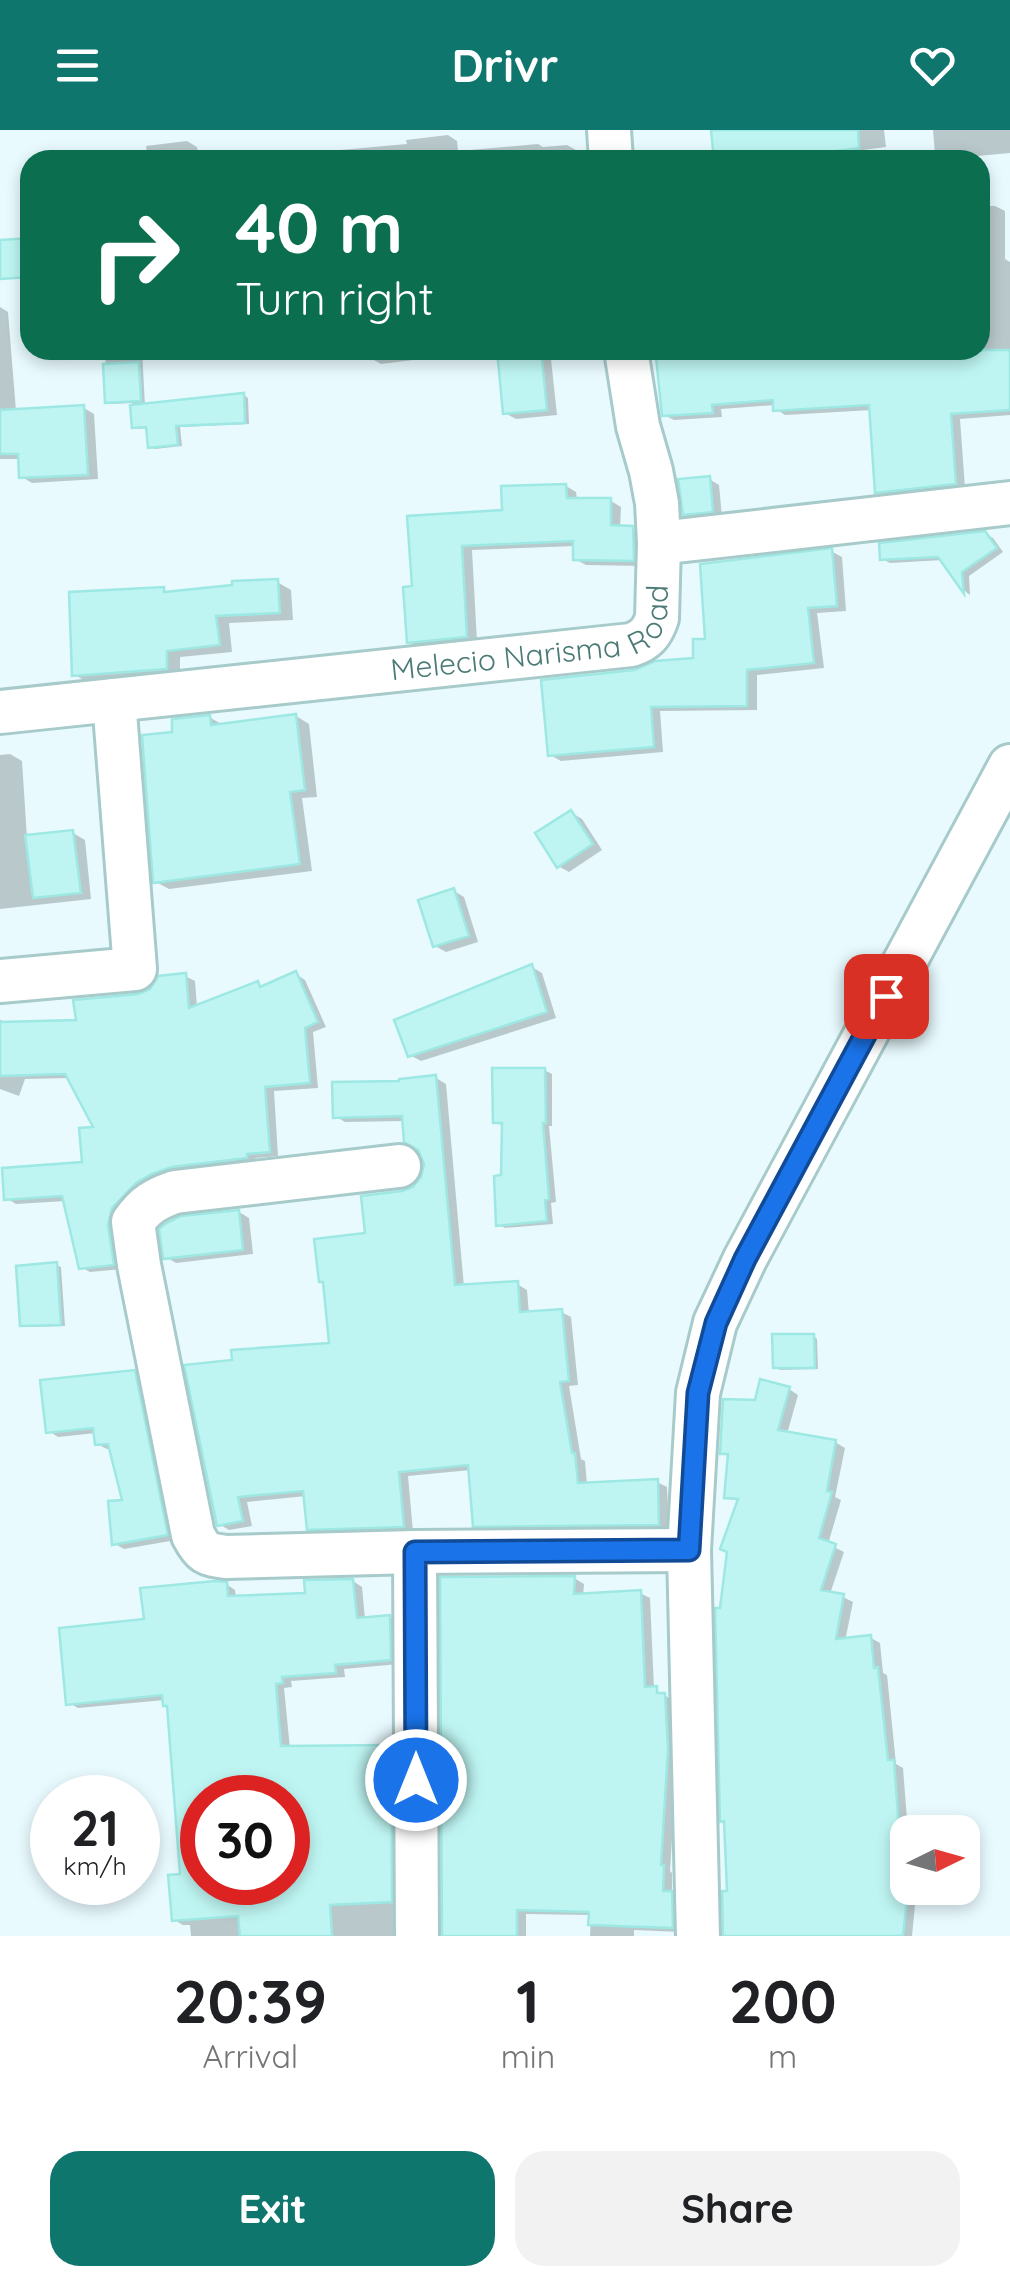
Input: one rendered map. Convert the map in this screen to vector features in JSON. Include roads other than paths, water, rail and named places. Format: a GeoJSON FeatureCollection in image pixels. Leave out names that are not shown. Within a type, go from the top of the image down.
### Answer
{"type":"FeatureCollection","features":[{"type":"Feature","properties":{"kind":"street"},"geometry":{"type":"LineString","coordinates":[[627,360],[634,407],[657,503],[659,543]]}},
{"type":"Feature","properties":{"kind":"street","name":"Melecio Narisma Road"},"geometry":{"type":"LineString","coordinates":[[0,712],[631,646],[645,640],[657,618],[659,543],[1010,503]]}},
{"type":"Feature","properties":{"kind":"street"},"geometry":{"type":"LineString","coordinates":[[0,981],[135,968],[114,700]]}},
{"type":"Feature","properties":{"kind":"street"},"geometry":{"type":"LineString","coordinates":[[698,1936],[689,1550],[698,1393],[716,1323],[745,1259],[1010,766]]}},
{"type":"Feature","properties":{"kind":"street"},"geometry":{"type":"LineString","coordinates":[[398,1166],[175,1192],[144,1206],[133,1222],[193,1535],[200,1549],[226,1557],[689,1550]]}},
{"type":"Feature","properties":{"kind":"street"},"geometry":{"type":"LineString","coordinates":[[415,1552],[417,1936]]}}]}
